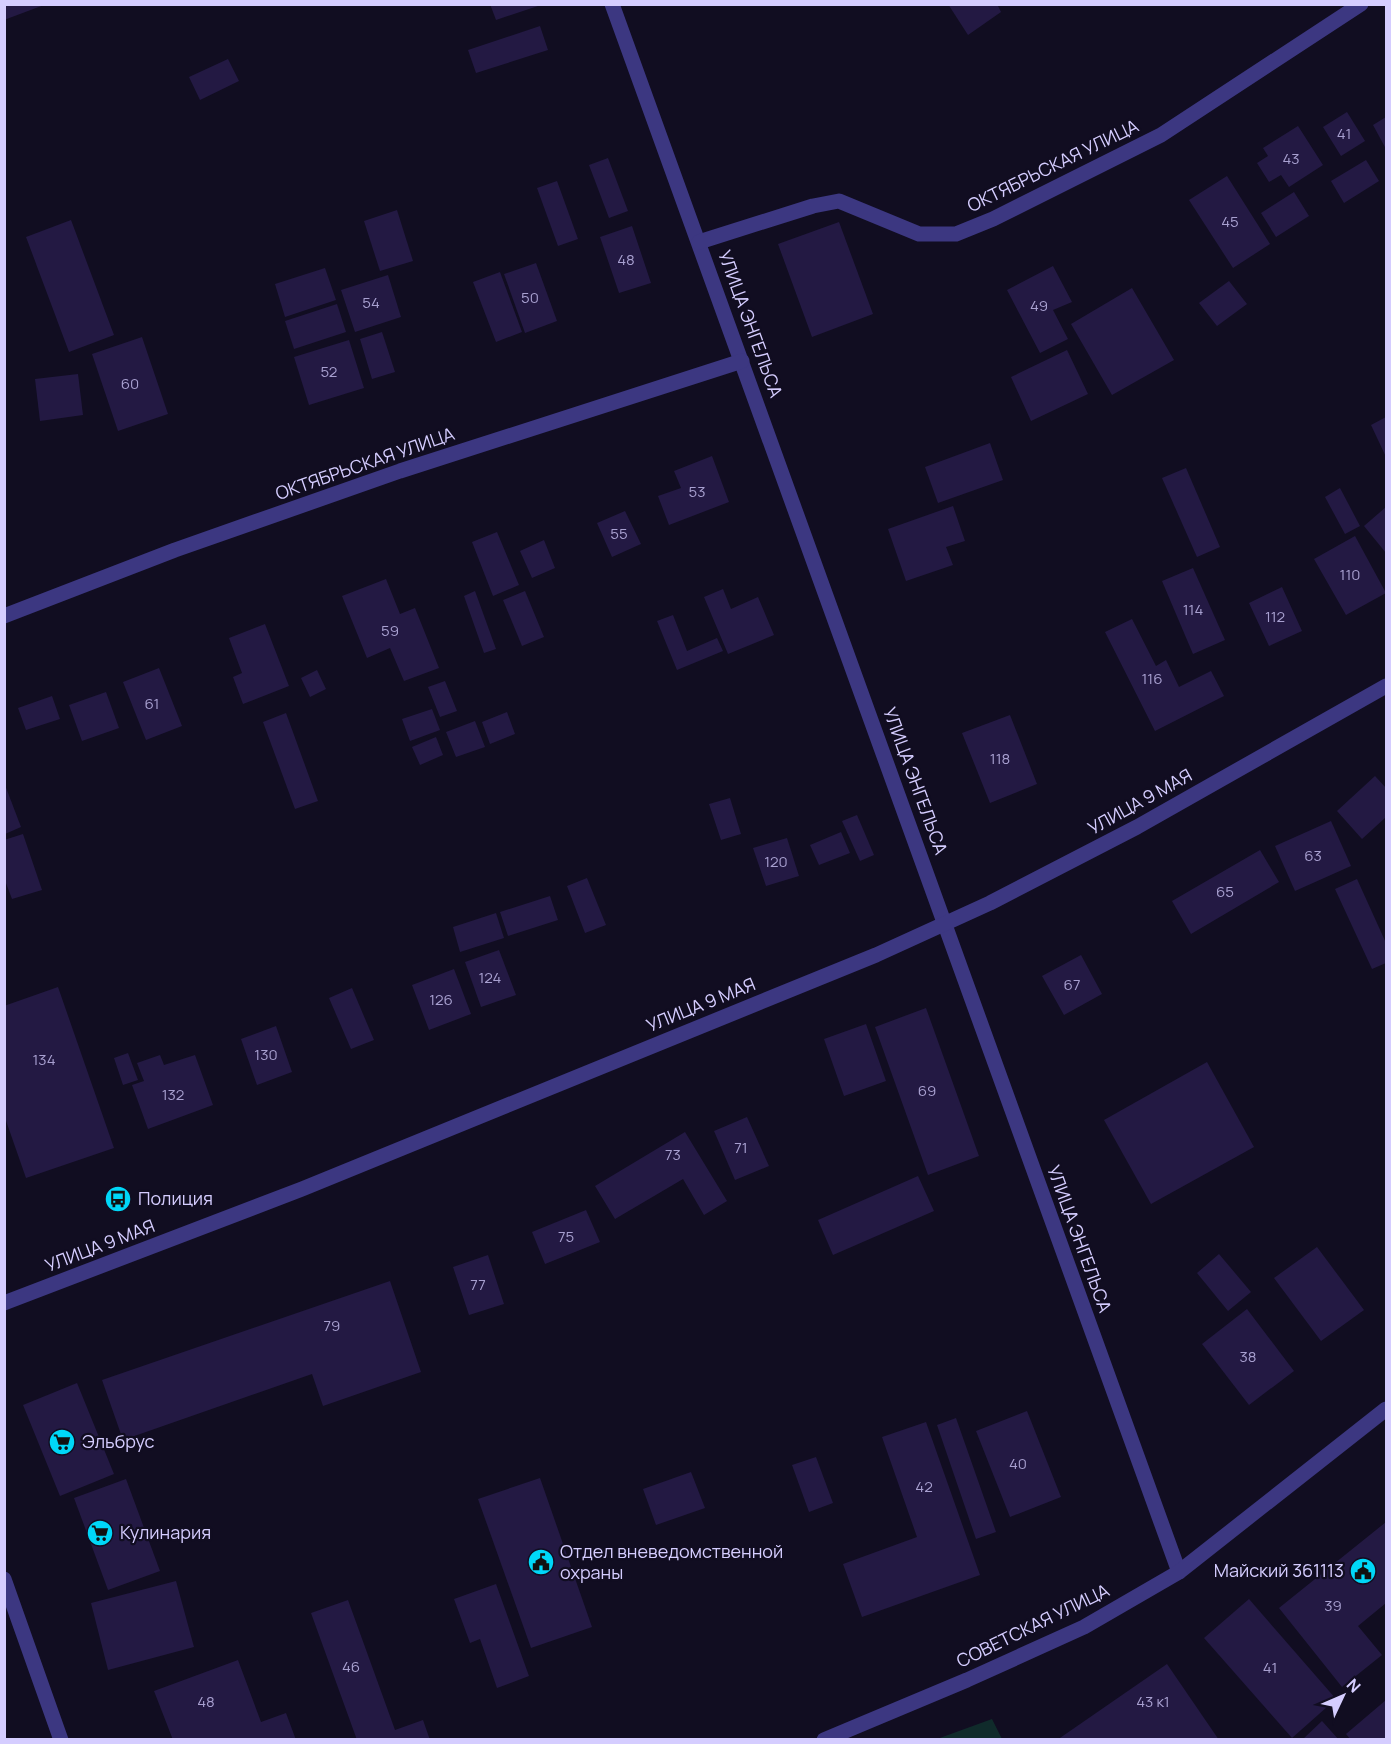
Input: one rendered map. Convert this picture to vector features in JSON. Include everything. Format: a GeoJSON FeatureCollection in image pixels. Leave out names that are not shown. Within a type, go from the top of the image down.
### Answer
{"type":"FeatureCollection","features":[{"type":"Feature","properties":{"kind":"street","name":"УЛИЦА ЭНГЕЛЬСА"},"geometry":{"type":"LineString","coordinates":[[612,4],[1179,1572]]}},
{"type":"Feature","properties":{"kind":"street","name":"ОКТЯБРЬСКАЯ УЛИЦА"},"geometry":{"type":"LineString","coordinates":[[699,242],[813,206],[839,201],[919,234],[956,234],[993,219],[1161,135],[1361,4]]}},
{"type":"Feature","properties":{"kind":"street","name":"ОКТЯБРЬСКАЯ УЛИЦА"},"geometry":{"type":"LineString","coordinates":[[4,616],[175,550],[400,471],[742,361]]}},
{"type":"Feature","properties":{"kind":"street","name":"УЛИЦА 9 МАЯ"},"geometry":{"type":"LineString","coordinates":[[4,1303],[302,1189],[876,955],[990,903],[1137,827],[1386,686]]}},
{"type":"Feature","properties":{"kind":"street","name":"СОВЕТСКАЯ УЛИЦА"},"geometry":{"type":"LineString","coordinates":[[824,1740],[967,1680],[1084,1627],[1179,1572],[1386,1409]]}},
{"type":"Feature","properties":{"kind":"street"},"geometry":{"type":"LineString","coordinates":[[4,1579],[62,1740]]}},
{"type":"Feature","properties":{"kind":"green space"},"geometry":{"type":"Polygon","coordinates":[[[992,1719],[1002,1739],[937,1739],[992,1719]]]}},
{"type":"Feature","properties":{"kind":"building"},"geometry":{"type":"Polygon","coordinates":[[[4,4],[44,4],[44,5],[4,20],[4,4]]]}},
{"type":"Feature","properties":{"kind":"building"},"geometry":{"type":"Polygon","coordinates":[[[490,4],[541,4],[541,5],[496,20],[490,4]]]}},
{"type":"Feature","properties":{"kind":"building"},"geometry":{"type":"Polygon","coordinates":[[[948,4],[997,4],[1001,12],[968,35],[948,4]]]}},
{"type":"Feature","properties":{"kind":"building"},"geometry":{"type":"Polygon","coordinates":[[[540,26],[548,50],[476,73],[468,50],[540,26]]]}},
{"type":"Feature","properties":{"kind":"building"},"geometry":{"type":"Polygon","coordinates":[[[228,59],[239,81],[200,100],[189,77],[228,59]]]}},
{"type":"Feature","properties":{"kind":"building"},"geometry":{"type":"Polygon","coordinates":[[[1347,112],[1365,141],[1341,156],[1323,127],[1347,112]]]}},
{"type":"Feature","properties":{"kind":"building"},"geometry":{"type":"Polygon","coordinates":[[[1386,117],[1386,149],[1373,125],[1386,117]]]}},
{"type":"Feature","properties":{"kind":"building"},"geometry":{"type":"Polygon","coordinates":[[[1298,126],[1323,165],[1289,187],[1281,175],[1269,182],[1257,163],[1268,156],[1263,148],[1298,126]]]}},
{"type":"Feature","properties":{"kind":"building"},"geometry":{"type":"Polygon","coordinates":[[[608,158],[628,211],[609,218],[589,165],[608,158]]]}},
{"type":"Feature","properties":{"kind":"building"},"geometry":{"type":"Polygon","coordinates":[[[1366,160],[1379,181],[1344,203],[1331,181],[1366,160]]]}},
{"type":"Feature","properties":{"kind":"building"},"geometry":{"type":"Polygon","coordinates":[[[1227,176],[1270,244],[1233,268],[1189,200],[1227,176]]]}},
{"type":"Feature","properties":{"kind":"building"},"geometry":{"type":"Polygon","coordinates":[[[557,181],[578,239],[558,246],[537,188],[557,181]]]}},
{"type":"Feature","properties":{"kind":"building"},"geometry":{"type":"Polygon","coordinates":[[[1294,192],[1309,216],[1276,237],[1261,213],[1294,192]]]}},
{"type":"Feature","properties":{"kind":"building"},"geometry":{"type":"Polygon","coordinates":[[[397,210],[413,261],[380,271],[364,221],[397,210]]]}},
{"type":"Feature","properties":{"kind":"building"},"geometry":{"type":"Polygon","coordinates":[[[71,220],[114,335],[69,352],[26,237],[71,220]]]}},
{"type":"Feature","properties":{"kind":"building"},"geometry":{"type":"Polygon","coordinates":[[[839,222],[873,314],[812,337],[778,244],[839,222]]]}},
{"type":"Feature","properties":{"kind":"building"},"geometry":{"type":"Polygon","coordinates":[[[632,226],[651,283],[619,293],[600,237],[632,226]]]}},
{"type":"Feature","properties":{"kind":"building"},"geometry":{"type":"Polygon","coordinates":[[[536,263],[557,321],[525,333],[504,274],[536,263]]]}},
{"type":"Feature","properties":{"kind":"building"},"geometry":{"type":"Polygon","coordinates":[[[1053,266],[1072,302],[1053,310],[1068,339],[1040,353],[1007,290],[1053,266]]]}},
{"type":"Feature","properties":{"kind":"building"},"geometry":{"type":"Polygon","coordinates":[[[325,268],[336,300],[285,317],[275,284],[325,268]]]}},
{"type":"Feature","properties":{"kind":"building"},"geometry":{"type":"Polygon","coordinates":[[[500,272],[522,332],[496,342],[473,282],[500,272]]]}},
{"type":"Feature","properties":{"kind":"building"},"geometry":{"type":"Polygon","coordinates":[[[388,275],[401,317],[355,332],[341,290],[388,275]]]}},
{"type":"Feature","properties":{"kind":"building"},"geometry":{"type":"Polygon","coordinates":[[[1229,281],[1247,304],[1217,326],[1199,303],[1229,281]]]}},
{"type":"Feature","properties":{"kind":"building"},"geometry":{"type":"Polygon","coordinates":[[[1132,288],[1174,360],[1112,395],[1071,324],[1132,288]]]}},
{"type":"Feature","properties":{"kind":"building"},"geometry":{"type":"Polygon","coordinates":[[[337,304],[346,332],[294,349],[285,321],[337,304]]]}},
{"type":"Feature","properties":{"kind":"building"},"geometry":{"type":"Polygon","coordinates":[[[382,332],[395,372],[372,379],[360,339],[382,332]]]}},
{"type":"Feature","properties":{"kind":"building"},"geometry":{"type":"Polygon","coordinates":[[[142,337],[168,414],[118,431],[92,354],[142,337]]]}},
{"type":"Feature","properties":{"kind":"building"},"geometry":{"type":"Polygon","coordinates":[[[349,340],[364,388],[309,405],[294,357],[349,340]]]}},
{"type":"Feature","properties":{"kind":"building"},"geometry":{"type":"Polygon","coordinates":[[[1067,350],[1088,394],[1031,421],[1011,377],[1067,350]]]}},
{"type":"Feature","properties":{"kind":"building"},"geometry":{"type":"Polygon","coordinates":[[[78,374],[83,415],[40,421],[35,379],[78,374]]]}},
{"type":"Feature","properties":{"kind":"building"},"geometry":{"type":"Polygon","coordinates":[[[1386,417],[1386,457],[1371,425],[1386,417]]]}},
{"type":"Feature","properties":{"kind":"building"},"geometry":{"type":"Polygon","coordinates":[[[990,443],[1003,480],[938,503],[925,467],[990,443]]]}},
{"type":"Feature","properties":{"kind":"building"},"geometry":{"type":"Polygon","coordinates":[[[712,456],[729,502],[669,525],[658,496],[681,488],[674,471],[712,456]]]}},
{"type":"Feature","properties":{"kind":"building"},"geometry":{"type":"Polygon","coordinates":[[[1186,468],[1220,547],[1197,557],[1162,478],[1186,468]]]}},
{"type":"Feature","properties":{"kind":"building"},"geometry":{"type":"Polygon","coordinates":[[[1340,488],[1360,526],[1345,534],[1325,497],[1340,488]]]}},
{"type":"Feature","properties":{"kind":"building"},"geometry":{"type":"Polygon","coordinates":[[[953,506],[965,541],[946,547],[953,565],[906,581],[888,529],[953,506]]]}},
{"type":"Feature","properties":{"kind":"building"},"geometry":{"type":"Polygon","coordinates":[[[1386,507],[1386,553],[1364,526],[1386,507]]]}},
{"type":"Feature","properties":{"kind":"building"},"geometry":{"type":"Polygon","coordinates":[[[625,511],[641,544],[612,557],[597,523],[625,511]]]}},
{"type":"Feature","properties":{"kind":"building"},"geometry":{"type":"Polygon","coordinates":[[[497,532],[519,585],[493,596],[472,542],[497,532]]]}},
{"type":"Feature","properties":{"kind":"building"},"geometry":{"type":"Polygon","coordinates":[[[1355,536],[1386,593],[1346,615],[1314,559],[1355,536]]]}},
{"type":"Feature","properties":{"kind":"building"},"geometry":{"type":"Polygon","coordinates":[[[544,540],[555,568],[532,578],[520,551],[544,540]]]}},
{"type":"Feature","properties":{"kind":"building"},"geometry":{"type":"Polygon","coordinates":[[[1193,568],[1225,640],[1193,654],[1162,581],[1193,568]]]}},
{"type":"Feature","properties":{"kind":"building"},"geometry":{"type":"Polygon","coordinates":[[[386,579],[400,614],[415,608],[439,668],[404,681],[390,648],[367,658],[342,596],[386,579]]]}},
{"type":"Feature","properties":{"kind":"building"},"geometry":{"type":"Polygon","coordinates":[[[1282,587],[1302,631],[1269,646],[1249,603],[1282,587]]]}},
{"type":"Feature","properties":{"kind":"building"},"geometry":{"type":"Polygon","coordinates":[[[723,589],[731,609],[758,597],[774,635],[728,654],[704,597],[723,589]]]}},
{"type":"Feature","properties":{"kind":"building"},"geometry":{"type":"Polygon","coordinates":[[[475,591],[496,649],[484,653],[464,596],[475,591]]]}},
{"type":"Feature","properties":{"kind":"building"},"geometry":{"type":"Polygon","coordinates":[[[525,591],[544,637],[522,646],[503,600],[525,591]]]}},
{"type":"Feature","properties":{"kind":"building"},"geometry":{"type":"Polygon","coordinates":[[[673,615],[687,651],[717,638],[723,651],[677,670],[657,621],[673,615]]]}},
{"type":"Feature","properties":{"kind":"building"},"geometry":{"type":"Polygon","coordinates":[[[1132,619],[1156,666],[1166,660],[1179,687],[1211,671],[1224,696],[1155,731],[1105,632],[1132,619]]]}},
{"type":"Feature","properties":{"kind":"building"},"geometry":{"type":"Polygon","coordinates":[[[265,624],[289,686],[243,704],[233,677],[242,673],[229,638],[265,624]]]}},
{"type":"Feature","properties":{"kind":"building"},"geometry":{"type":"Polygon","coordinates":[[[159,668],[182,726],[146,740],[123,682],[159,668]]]}},
{"type":"Feature","properties":{"kind":"building"},"geometry":{"type":"Polygon","coordinates":[[[317,670],[326,689],[310,697],[301,678],[317,670]]]}},
{"type":"Feature","properties":{"kind":"building"},"geometry":{"type":"Polygon","coordinates":[[[445,681],[457,711],[440,717],[428,687],[445,681]]]}},
{"type":"Feature","properties":{"kind":"building"},"geometry":{"type":"Polygon","coordinates":[[[106,692],[119,728],[82,741],[69,705],[106,692]]]}},
{"type":"Feature","properties":{"kind":"building"},"geometry":{"type":"Polygon","coordinates":[[[52,696],[60,719],[26,730],[18,708],[52,696]]]}},
{"type":"Feature","properties":{"kind":"building"},"geometry":{"type":"Polygon","coordinates":[[[432,709],[440,730],[410,741],[402,719],[432,709]]]}},
{"type":"Feature","properties":{"kind":"building"},"geometry":{"type":"Polygon","coordinates":[[[507,712],[515,734],[490,744],[482,722],[507,712]]]}},
{"type":"Feature","properties":{"kind":"building"},"geometry":{"type":"Polygon","coordinates":[[[286,713],[318,801],[295,809],[263,722],[286,713]]]}},
{"type":"Feature","properties":{"kind":"building"},"geometry":{"type":"Polygon","coordinates":[[[1010,715],[1037,784],[990,803],[962,733],[1010,715]]]}},
{"type":"Feature","properties":{"kind":"building"},"geometry":{"type":"Polygon","coordinates":[[[475,721],[485,747],[456,757],[446,732],[475,721]]]}},
{"type":"Feature","properties":{"kind":"building"},"geometry":{"type":"Polygon","coordinates":[[[436,737],[443,755],[420,765],[412,747],[436,737]]]}},
{"type":"Feature","properties":{"kind":"building"},"geometry":{"type":"Polygon","coordinates":[[[1375,776],[1386,788],[1386,817],[1362,839],[1337,811],[1375,776]]]}},
{"type":"Feature","properties":{"kind":"building"},"geometry":{"type":"Polygon","coordinates":[[[5,785],[21,827],[5,834],[5,785]]]}},
{"type":"Feature","properties":{"kind":"building"},"geometry":{"type":"Polygon","coordinates":[[[730,798],[741,834],[721,840],[709,804],[730,798]]]}},
{"type":"Feature","properties":{"kind":"building"},"geometry":{"type":"Polygon","coordinates":[[[857,815],[874,855],[860,861],[842,821],[857,815]]]}},
{"type":"Feature","properties":{"kind":"building"},"geometry":{"type":"Polygon","coordinates":[[[1331,821],[1351,866],[1295,891],[1275,846],[1331,821]]]}},
{"type":"Feature","properties":{"kind":"building"},"geometry":{"type":"Polygon","coordinates":[[[841,832],[850,853],[819,865],[810,845],[841,832]]]}},
{"type":"Feature","properties":{"kind":"building"},"geometry":{"type":"Polygon","coordinates":[[[23,834],[42,890],[12,899],[4,878],[4,840],[23,834]]]}},
{"type":"Feature","properties":{"kind":"building"},"geometry":{"type":"Polygon","coordinates":[[[787,838],[799,876],[766,886],[753,848],[787,838]]]}},
{"type":"Feature","properties":{"kind":"building"},"geometry":{"type":"Polygon","coordinates":[[[1260,850],[1279,882],[1191,934],[1172,901],[1260,850]]]}},
{"type":"Feature","properties":{"kind":"building"},"geometry":{"type":"Polygon","coordinates":[[[587,878],[606,925],[585,933],[567,886],[587,878]]]}},
{"type":"Feature","properties":{"kind":"building"},"geometry":{"type":"Polygon","coordinates":[[[1357,879],[1386,943],[1386,963],[1372,969],[1335,889],[1357,879]]]}},
{"type":"Feature","properties":{"kind":"building"},"geometry":{"type":"Polygon","coordinates":[[[550,896],[558,920],[508,936],[500,912],[550,896]]]}},
{"type":"Feature","properties":{"kind":"building"},"geometry":{"type":"Polygon","coordinates":[[[496,913],[504,938],[460,952],[453,927],[496,913]]]}},
{"type":"Feature","properties":{"kind":"building"},"geometry":{"type":"Polygon","coordinates":[[[499,950],[516,995],[481,1007],[465,962],[499,950]]]}},
{"type":"Feature","properties":{"kind":"building"},"geometry":{"type":"Polygon","coordinates":[[[1081,955],[1102,994],[1064,1015],[1042,976],[1081,955]]]}},
{"type":"Feature","properties":{"kind":"building"},"geometry":{"type":"Polygon","coordinates":[[[454,969],[471,1014],[429,1030],[412,985],[454,969]]]}},
{"type":"Feature","properties":{"kind":"building"},"geometry":{"type":"Polygon","coordinates":[[[58,987],[114,1148],[26,1178],[4,1115],[4,1006],[58,987]]]}},
{"type":"Feature","properties":{"kind":"building"},"geometry":{"type":"Polygon","coordinates":[[[352,988],[374,1040],[351,1049],[329,998],[352,988]]]}},
{"type":"Feature","properties":{"kind":"building"},"geometry":{"type":"Polygon","coordinates":[[[926,1008],[979,1156],[928,1175],[875,1027],[926,1008]]]}},
{"type":"Feature","properties":{"kind":"building"},"geometry":{"type":"Polygon","coordinates":[[[866,1024],[886,1081],[844,1096],[824,1039],[866,1024]]]}},
{"type":"Feature","properties":{"kind":"building"},"geometry":{"type":"Polygon","coordinates":[[[276,1026],[292,1072],[257,1085],[241,1039],[276,1026]]]}},
{"type":"Feature","properties":{"kind":"building"},"geometry":{"type":"Polygon","coordinates":[[[128,1053],[138,1080],[123,1085],[114,1058],[128,1053]]]}},
{"type":"Feature","properties":{"kind":"building"},"geometry":{"type":"Polygon","coordinates":[[[160,1055],[164,1065],[195,1055],[213,1105],[148,1129],[132,1085],[144,1081],[137,1063],[160,1055]]]}},
{"type":"Feature","properties":{"kind":"building"},"geometry":{"type":"Polygon","coordinates":[[[1207,1062],[1254,1147],[1151,1204],[1104,1120],[1207,1062]]]}},
{"type":"Feature","properties":{"kind":"building"},"geometry":{"type":"Polygon","coordinates":[[[747,1117],[769,1166],[735,1180],[714,1131],[747,1117]]]}},
{"type":"Feature","properties":{"kind":"building"},"geometry":{"type":"Polygon","coordinates":[[[685,1132],[727,1201],[704,1215],[683,1179],[615,1219],[595,1186],[685,1132]]]}},
{"type":"Feature","properties":{"kind":"building"},"geometry":{"type":"Polygon","coordinates":[[[918,1176],[934,1211],[833,1255],[818,1220],[918,1176]]]}},
{"type":"Feature","properties":{"kind":"building"},"geometry":{"type":"Polygon","coordinates":[[[586,1210],[600,1242],[545,1264],[532,1232],[586,1210]]]}},
{"type":"Feature","properties":{"kind":"building"},"geometry":{"type":"Polygon","coordinates":[[[1317,1247],[1364,1310],[1321,1341],[1274,1278],[1317,1247]]]}},
{"type":"Feature","properties":{"kind":"building"},"geometry":{"type":"Polygon","coordinates":[[[1219,1254],[1251,1292],[1228,1311],[1197,1273],[1219,1254]]]}},
{"type":"Feature","properties":{"kind":"building"},"geometry":{"type":"Polygon","coordinates":[[[488,1255],[504,1304],[469,1315],[453,1267],[488,1255]]]}},
{"type":"Feature","properties":{"kind":"building"},"geometry":{"type":"Polygon","coordinates":[[[390,1281],[421,1372],[323,1406],[312,1374],[123,1440],[102,1380],[390,1281]]]}},
{"type":"Feature","properties":{"kind":"building"},"geometry":{"type":"Polygon","coordinates":[[[1247,1309],[1294,1371],[1249,1405],[1202,1344],[1247,1309]]]}},
{"type":"Feature","properties":{"kind":"building"},"geometry":{"type":"Polygon","coordinates":[[[77,1383],[114,1474],[60,1496],[23,1405],[77,1383]]]}},
{"type":"Feature","properties":{"kind":"building"},"geometry":{"type":"Polygon","coordinates":[[[1027,1411],[1061,1497],[1010,1517],[976,1431],[1027,1411]]]}},
{"type":"Feature","properties":{"kind":"building"},"geometry":{"type":"Polygon","coordinates":[[[956,1418],[996,1532],[976,1539],[937,1425],[956,1418]]]}},
{"type":"Feature","properties":{"kind":"building"},"geometry":{"type":"Polygon","coordinates":[[[926,1422],[980,1575],[862,1617],[843,1564],[917,1537],[882,1437],[926,1422]]]}},
{"type":"Feature","properties":{"kind":"building"},"geometry":{"type":"Polygon","coordinates":[[[816,1457],[833,1503],[809,1512],[792,1465],[816,1457]]]}},
{"type":"Feature","properties":{"kind":"building"},"geometry":{"type":"Polygon","coordinates":[[[691,1472],[705,1508],[656,1525],[643,1489],[691,1472]]]}},
{"type":"Feature","properties":{"kind":"building"},"geometry":{"type":"Polygon","coordinates":[[[540,1478],[592,1627],[531,1648],[478,1499],[540,1478]]]}},
{"type":"Feature","properties":{"kind":"building"},"geometry":{"type":"Polygon","coordinates":[[[126,1479],[160,1571],[108,1590],[74,1498],[126,1479]]]}},
{"type":"Feature","properties":{"kind":"building"},"geometry":{"type":"Polygon","coordinates":[[[1386,1522],[1386,1603],[1358,1626],[1382,1655],[1342,1687],[1279,1608],[1386,1522]]]}},
{"type":"Feature","properties":{"kind":"building"},"geometry":{"type":"Polygon","coordinates":[[[176,1581],[194,1647],[108,1670],[91,1603],[176,1581]]]}},
{"type":"Feature","properties":{"kind":"building"},"geometry":{"type":"Polygon","coordinates":[[[496,1584],[529,1676],[497,1688],[480,1639],[470,1643],[454,1599],[496,1584]]]}},
{"type":"Feature","properties":{"kind":"building"},"geometry":{"type":"Polygon","coordinates":[[[1249,1599],[1336,1699],[1292,1738],[1204,1638],[1249,1599]]]}},
{"type":"Feature","properties":{"kind":"building"},"geometry":{"type":"Polygon","coordinates":[[[348,1600],[395,1730],[423,1720],[430,1740],[357,1740],[311,1613],[348,1600]]]}},
{"type":"Feature","properties":{"kind":"building"},"geometry":{"type":"Polygon","coordinates":[[[238,1660],[261,1722],[286,1713],[296,1740],[173,1740],[154,1691],[238,1660]]]}},
{"type":"Feature","properties":{"kind":"building"},"geometry":{"type":"Polygon","coordinates":[[[1167,1664],[1219,1740],[1057,1740],[1167,1664]]]}},
{"type":"Feature","properties":{"kind":"building"},"geometry":{"type":"Polygon","coordinates":[[[1386,1700],[1386,1740],[1351,1740],[1346,1734],[1386,1700]]]}},
{"type":"Feature","properties":{"kind":"building"},"geometry":{"type":"Polygon","coordinates":[[[1322,1721],[1339,1740],[1302,1740],[1322,1721]]]}},
{"type":"Feature","properties":{"kind":"place","name":"Полиция"},"geometry":{"type":"Point","coordinates":[118,1199]}},
{"type":"Feature","properties":{"kind":"place","name":"Эльбрус"},"geometry":{"type":"Point","coordinates":[62,1442]}},
{"type":"Feature","properties":{"kind":"place","name":"Кулинария"},"geometry":{"type":"Point","coordinates":[100,1533]}},
{"type":"Feature","properties":{"kind":"place","name":"Отдел вневедомственной охраны"},"geometry":{"type":"Point","coordinates":[541,1562]}},
{"type":"Feature","properties":{"kind":"place","name":"Майский 361113"},"geometry":{"type":"Point","coordinates":[1363,1571]}}]}
